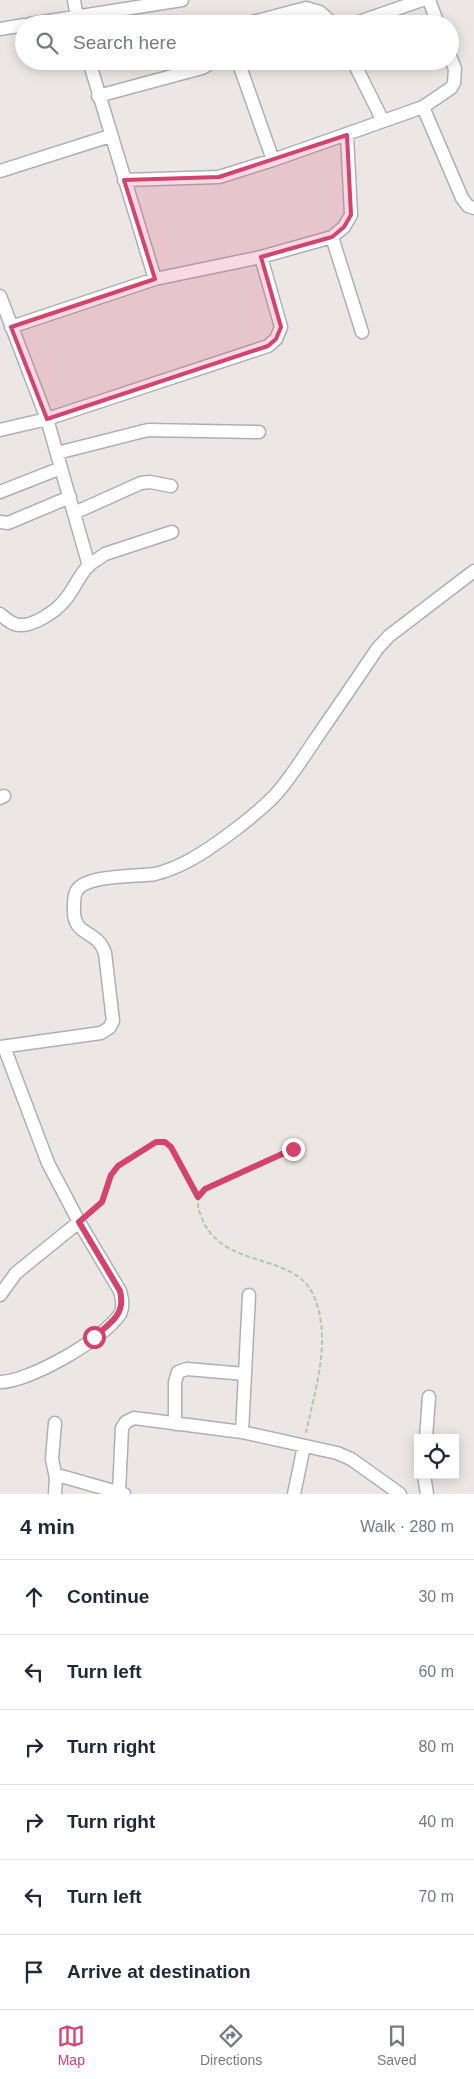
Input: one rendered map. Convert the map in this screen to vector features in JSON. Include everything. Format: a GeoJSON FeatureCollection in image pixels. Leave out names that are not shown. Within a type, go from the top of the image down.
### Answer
{"type":"FeatureCollection","features":[{"type":"Feature","properties":{"kind":"street"},"geometry":{"type":"LineString","coordinates":[[74,0],[76,15]]}},
{"type":"Feature","properties":{"kind":"street"},"geometry":{"type":"LineString","coordinates":[[103,15],[182,0]]}},
{"type":"Feature","properties":{"kind":"street"},"geometry":{"type":"LineString","coordinates":[[379,15],[422,0]]}},
{"type":"Feature","properties":{"kind":"street"},"geometry":{"type":"LineString","coordinates":[[429,0],[435,15]]}},
{"type":"Feature","properties":{"kind":"street"},"geometry":{"type":"LineString","coordinates":[[279,15],[306,8],[320,12],[323,15]]}},
{"type":"Feature","properties":{"kind":"street"},"geometry":{"type":"LineString","coordinates":[[0,29],[15,26]]}},
{"type":"Feature","properties":{"kind":"street"},"geometry":{"type":"LineString","coordinates":[[91,70],[155,279]]}},
{"type":"Feature","properties":{"kind":"street"},"geometry":{"type":"LineString","coordinates":[[98,96],[195,70]]}},
{"type":"Feature","properties":{"kind":"street"},"geometry":{"type":"LineString","coordinates":[[241,70],[273,160]]}},
{"type":"Feature","properties":{"kind":"street"},"geometry":{"type":"LineString","coordinates":[[357,70],[382,122]]}},
{"type":"Feature","properties":{"kind":"street"},"geometry":{"type":"LineString","coordinates":[[124,180],[206,179],[273,160],[423,107],[450,88],[454,82],[455,70]]}},
{"type":"Feature","properties":{"kind":"street"},"geometry":{"type":"LineString","coordinates":[[423,107],[462,198],[468,206],[474,208]]}},
{"type":"Feature","properties":{"kind":"street"},"geometry":{"type":"LineString","coordinates":[[11,327],[155,279],[261,257],[332,236],[344,227],[350,215],[347,135]]}},
{"type":"Feature","properties":{"kind":"street"},"geometry":{"type":"LineString","coordinates":[[0,171],[110,136]]}},
{"type":"Feature","properties":{"kind":"street"},"geometry":{"type":"LineString","coordinates":[[332,236],[362,332]]}},
{"type":"Feature","properties":{"kind":"street"},"geometry":{"type":"LineString","coordinates":[[0,430],[47,419],[268,346],[276,339],[281,327],[261,257]]}},
{"type":"Feature","properties":{"kind":"street"},"geometry":{"type":"LineString","coordinates":[[0,296],[47,419],[89,566]]}},
{"type":"Feature","properties":{"kind":"street"},"geometry":{"type":"LineString","coordinates":[[57,453],[148,430],[259,432]]}},
{"type":"Feature","properties":{"kind":"street"},"geometry":{"type":"LineString","coordinates":[[0,492],[61,468]]}},
{"type":"Feature","properties":{"kind":"street"},"geometry":{"type":"LineString","coordinates":[[74,513],[141,483],[150,482],[171,486]]}},
{"type":"Feature","properties":{"kind":"street"},"geometry":{"type":"LineString","coordinates":[[0,522],[8,523],[70,497]]}},
{"type":"Feature","properties":{"kind":"street"},"geometry":{"type":"LineString","coordinates":[[0,614],[12,623],[21,626],[30,623],[57,608],[89,566],[106,554],[172,532]]}},
{"type":"Feature","properties":{"kind":"street"},"geometry":{"type":"LineString","coordinates":[[0,1382],[22,1378],[80,1349],[120,1314],[123,1302],[120,1291],[79,1222],[48,1163],[2,1047],[101,1033],[109,1028],[113,1020],[105,953],[96,937],[77,926],[73,918],[75,893],[89,881],[155,874],[174,868],[192,859],[259,810],[293,773],[377,649],[388,636],[474,571]]}},
{"type":"Feature","properties":{"kind":"street"},"geometry":{"type":"LineString","coordinates":[[0,1295],[16,1273],[79,1222]]}},
{"type":"Feature","properties":{"kind":"street"},"geometry":{"type":"LineString","coordinates":[[242,1432],[248,1295]]}},
{"type":"Feature","properties":{"kind":"street"},"geometry":{"type":"LineString","coordinates":[[175,1424],[175,1382],[178,1372],[187,1369],[245,1374]]}},
{"type":"Feature","properties":{"kind":"street"},"geometry":{"type":"LineString","coordinates":[[426,1434],[429,1397]]}},
{"type":"Feature","properties":{"kind":"street"},"geometry":{"type":"LineString","coordinates":[[56,1478],[61,1476],[67,1477],[121,1493],[122,1428],[126,1422],[134,1418],[242,1432],[337,1453],[351,1459],[393,1492]]}},
{"type":"Feature","properties":{"kind":"street"},"geometry":{"type":"LineString","coordinates":[[54,1494],[56,1478],[52,1459],[55,1423]]}},
{"type":"Feature","properties":{"kind":"street"},"geometry":{"type":"LineString","coordinates":[[294,1494],[304,1446]]}},
{"type":"Feature","properties":{"kind":"street"},"geometry":{"type":"LineString","coordinates":[[425,1479],[427,1494]]}},
{"type":"Feature","properties":{"kind":"path"},"geometry":{"type":"LineString","coordinates":[[79,1222],[102,1202],[111,1175],[118,1166],[156,1142],[165,1142],[171,1147],[198,1197],[197,1207],[202,1222],[213,1237],[233,1252],[289,1272],[304,1282],[313,1295],[323,1333],[322,1351],[304,1446]]}},
{"type":"Feature","properties":{"kind":"path"},"geometry":{"type":"LineString","coordinates":[[198,1197],[205,1189],[293,1149]]}},
{"type":"Feature","properties":{"kind":"highlighted area"},"geometry":{"type":"Polygon","coordinates":[[[347,135],[351,215],[344,227],[332,237],[261,257],[281,327],[276,339],[268,346],[47,419],[11,327],[155,279],[124,180],[219,177],[347,135]]]}},
{"type":"Feature","properties":{"kind":"route"},"geometry":{"type":"LineString","coordinates":[[94,1337],[120,1314],[123,1302],[120,1291],[79,1222],[102,1202],[111,1175],[118,1166],[156,1142],[165,1142],[171,1147],[198,1197],[205,1189],[293,1149]]}}]}
